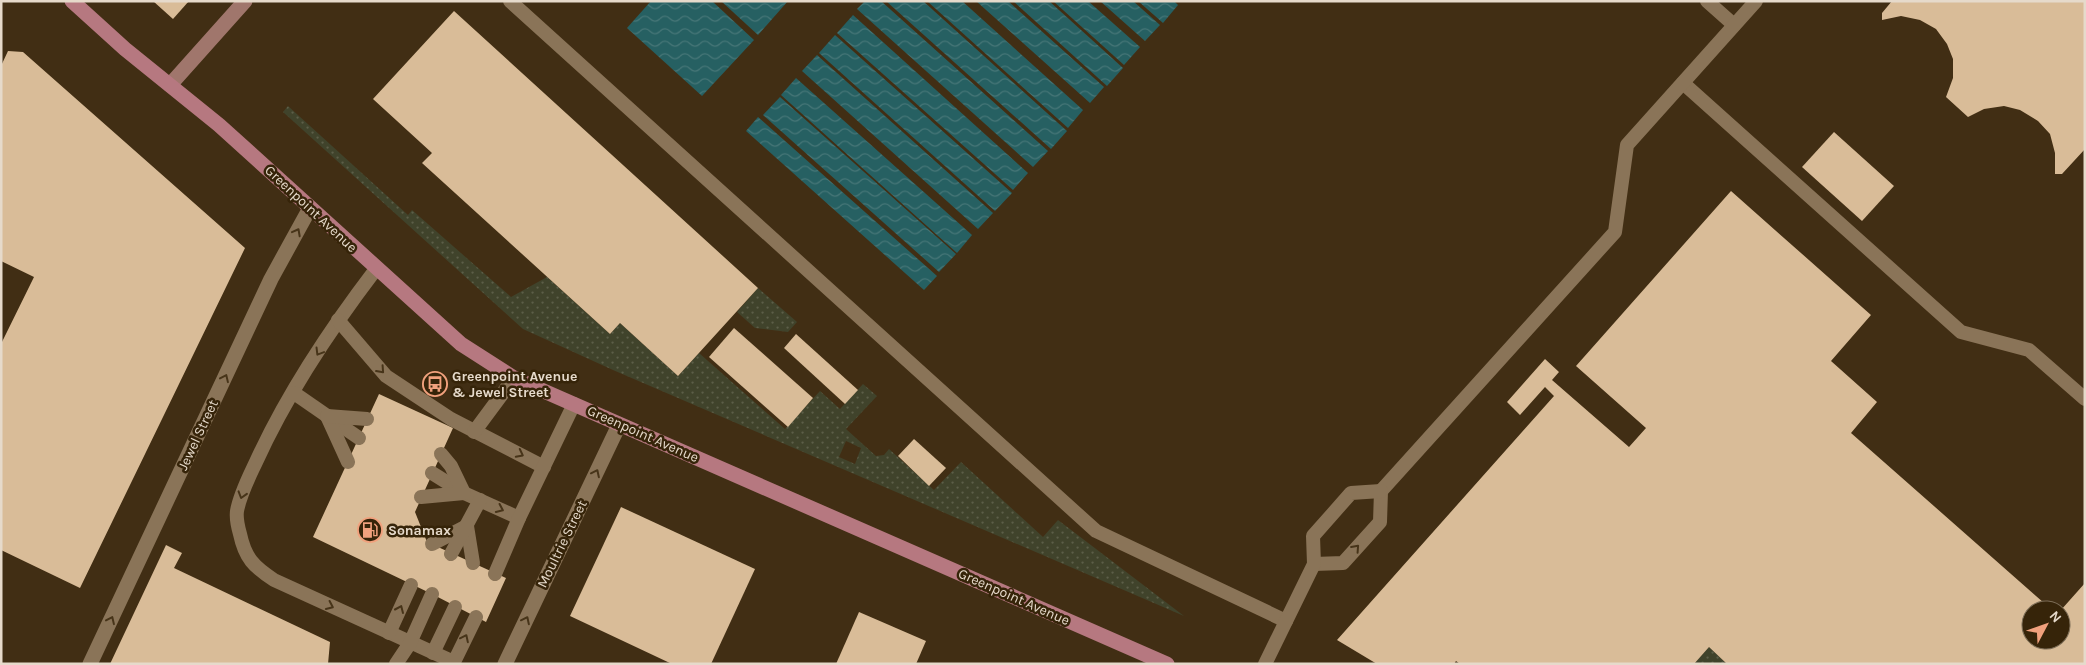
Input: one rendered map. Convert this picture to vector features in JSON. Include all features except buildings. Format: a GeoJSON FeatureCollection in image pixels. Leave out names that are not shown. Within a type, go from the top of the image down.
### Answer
{"type":"FeatureCollection","features":[{"type":"Feature","properties":{"kind":"main road","name":"Greenpoint Avenue"},"geometry":{"type":"LineString","coordinates":[[72,1],[125,49],[219,125],[461,344],[514,378],[1167,664]]}},
{"type":"Feature","properties":{"kind":"street"},"geometry":{"type":"LineString","coordinates":[[170,85],[245,1]]}},
{"type":"Feature","properties":{"kind":"street","name":"Jewel Street"},"geometry":{"type":"LineString","coordinates":[[90,664],[272,279],[310,208]]}},
{"type":"Feature","properties":{"kind":"street","name":"Moultrie Street"},"geometry":{"type":"LineString","coordinates":[[505,664],[619,425]]}},
{"type":"Feature","properties":{"kind":"lane"},"geometry":{"type":"LineString","coordinates":[[510,1],[1096,531],[1286,622]]}},
{"type":"Feature","properties":{"kind":"lane"},"geometry":{"type":"LineString","coordinates":[[1707,1],[1734,26]]}},
{"type":"Feature","properties":{"kind":"lane"},"geometry":{"type":"LineString","coordinates":[[1314,564],[1343,563],[1380,522],[1381,491],[1614,232],[1627,145],[1756,1]]}},
{"type":"Feature","properties":{"kind":"lane"},"geometry":{"type":"LineString","coordinates":[[1683,83],[1961,332],[2029,350],[2085,399]]}},
{"type":"Feature","properties":{"kind":"lane"},"geometry":{"type":"LineString","coordinates":[[376,269],[338,320],[262,450],[245,486],[237,512],[243,550],[257,569],[274,580],[454,662],[476,617]]}},
{"type":"Feature","properties":{"kind":"lane"},"geometry":{"type":"LineString","coordinates":[[338,320],[386,376],[451,419],[544,467]]}},
{"type":"Feature","properties":{"kind":"lane"},"geometry":{"type":"LineString","coordinates":[[474,432],[514,378]]}},
{"type":"Feature","properties":{"kind":"lane"},"geometry":{"type":"LineString","coordinates":[[294,393],[359,438]]}},
{"type":"Feature","properties":{"kind":"lane"},"geometry":{"type":"LineString","coordinates":[[495,574],[519,518],[574,404]]}},
{"type":"Feature","properties":{"kind":"lane"},"geometry":{"type":"LineString","coordinates":[[327,416],[368,419]]}},
{"type":"Feature","properties":{"kind":"lane"},"geometry":{"type":"LineString","coordinates":[[327,416],[348,462]]}},
{"type":"Feature","properties":{"kind":"lane"},"geometry":{"type":"LineString","coordinates":[[441,454],[451,466],[464,493]]}},
{"type":"Feature","properties":{"kind":"lane"},"geometry":{"type":"LineString","coordinates":[[432,473],[464,493],[519,518]]}},
{"type":"Feature","properties":{"kind":"lane"},"geometry":{"type":"LineString","coordinates":[[1266,664],[1314,564],[1313,536],[1352,493],[1381,491]]}},
{"type":"Feature","properties":{"kind":"lane"},"geometry":{"type":"LineString","coordinates":[[421,497],[464,493]]}},
{"type":"Feature","properties":{"kind":"lane"},"geometry":{"type":"LineString","coordinates":[[451,554],[480,500]]}},
{"type":"Feature","properties":{"kind":"lane"},"geometry":{"type":"LineString","coordinates":[[432,544],[467,526]]}},
{"type":"Feature","properties":{"kind":"lane"},"geometry":{"type":"LineString","coordinates":[[467,526],[473,563]]}},
{"type":"Feature","properties":{"kind":"lane"},"geometry":{"type":"LineString","coordinates":[[389,633],[411,585]]}},
{"type":"Feature","properties":{"kind":"lane"},"geometry":{"type":"LineString","coordinates":[[396,664],[410,643],[432,594]]}},
{"type":"Feature","properties":{"kind":"lane"},"geometry":{"type":"LineString","coordinates":[[433,653],[455,607]]}},
{"type":"Feature","properties":{"kind":"green space"},"geometry":{"type":"Polygon","coordinates":[[[288,106],[408,215],[412,210],[511,297],[547,277],[610,334],[620,323],[678,376],[699,353],[785,429],[820,391],[840,409],[863,384],[877,396],[846,429],[876,456],[884,455],[889,449],[934,490],[961,462],[1043,537],[1058,520],[1184,616],[613,370],[523,329],[283,112],[288,106]],[[846,441],[839,457],[855,464],[861,448],[846,441]]]}},
{"type":"Feature","properties":{"kind":"green space"},"geometry":{"type":"Polygon","coordinates":[[[758,288],[797,322],[788,332],[755,328],[737,312],[758,288]]]}},
{"type":"Feature","properties":{"kind":"green space"},"geometry":{"type":"Polygon","coordinates":[[[1709,647],[1727,664],[1694,664],[1709,647]]]}},
{"type":"Feature","properties":{"kind":"water"},"geometry":{"type":"Polygon","coordinates":[[[651,1],[712,1],[754,40],[702,96],[627,28],[651,1]]]}},
{"type":"Feature","properties":{"kind":"water"},"geometry":{"type":"Polygon","coordinates":[[[721,1],[788,1],[758,35],[721,1]]]}},
{"type":"Feature","properties":{"kind":"water"},"geometry":{"type":"Polygon","coordinates":[[[865,1],[881,1],[1048,151],[1033,167],[857,9],[865,1]]]}},
{"type":"Feature","properties":{"kind":"water"},"geometry":{"type":"Polygon","coordinates":[[[886,1],[923,1],[1067,131],[1051,149],[886,1]]]}},
{"type":"Feature","properties":{"kind":"water"},"geometry":{"type":"Polygon","coordinates":[[[927,1],[962,1],[1083,110],[1068,128],[927,1]]]}},
{"type":"Feature","properties":{"kind":"water"},"geometry":{"type":"Polygon","coordinates":[[[976,1],[1008,1],[1104,87],[1090,103],[976,1]]]}},
{"type":"Feature","properties":{"kind":"water"},"geometry":{"type":"Polygon","coordinates":[[[1013,1],[1049,1],[1123,68],[1107,86],[1013,1]]]}},
{"type":"Feature","properties":{"kind":"water"},"geometry":{"type":"Polygon","coordinates":[[[1053,1],[1088,1],[1140,47],[1124,65],[1053,1]]]}},
{"type":"Feature","properties":{"kind":"water"},"geometry":{"type":"Polygon","coordinates":[[[1100,1],[1133,1],[1160,25],[1145,41],[1100,1]]]}},
{"type":"Feature","properties":{"kind":"water"},"geometry":{"type":"Polygon","coordinates":[[[1138,1],[1174,1],[1178,5],[1163,23],[1138,1]]]}},
{"type":"Feature","properties":{"kind":"water"},"geometry":{"type":"Polygon","coordinates":[[[853,15],[1028,173],[1013,190],[837,33],[853,15]]]}},
{"type":"Feature","properties":{"kind":"water"},"geometry":{"type":"Polygon","coordinates":[[[835,35],[1012,193],[995,211],[819,53],[835,35]]]}},
{"type":"Feature","properties":{"kind":"water"},"geometry":{"type":"Polygon","coordinates":[[[817,55],[993,213],[978,229],[802,71],[817,55]]]}},
{"type":"Feature","properties":{"kind":"water"},"geometry":{"type":"Polygon","coordinates":[[[796,78],[972,235],[957,253],[781,95],[796,78]]]}},
{"type":"Feature","properties":{"kind":"water"},"geometry":{"type":"Polygon","coordinates":[[[780,97],[956,254],[939,272],[763,115],[780,97]]]}},
{"type":"Feature","properties":{"kind":"water"},"geometry":{"type":"Polygon","coordinates":[[[758,117],[937,276],[924,290],[746,131],[758,117]]]}},
{"type":"Feature","properties":{"kind":"place","name":"Greenpoint Avenue & Jewel Street"},"geometry":{"type":"Point","coordinates":[435,384]}},
{"type":"Feature","properties":{"kind":"place","name":"Sonamax"},"geometry":{"type":"Point","coordinates":[370,530]}}]}
